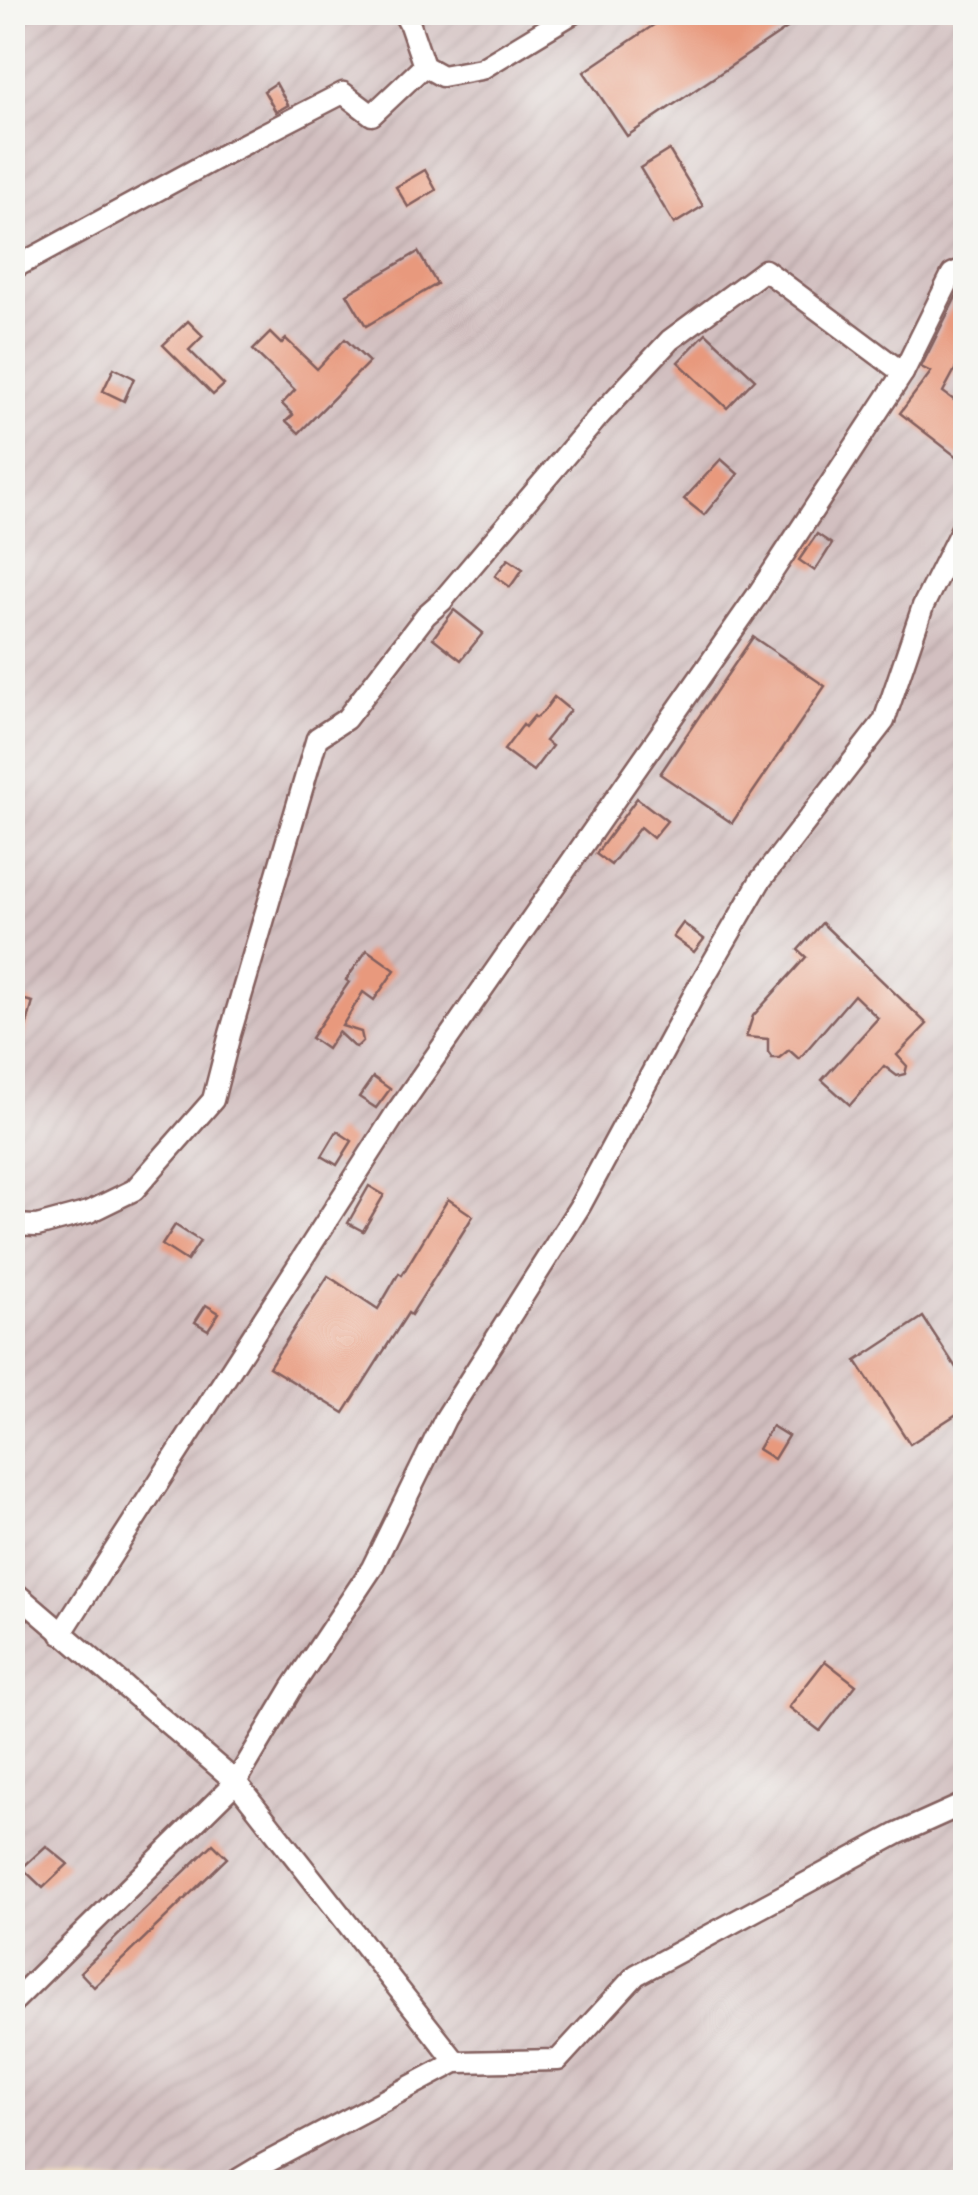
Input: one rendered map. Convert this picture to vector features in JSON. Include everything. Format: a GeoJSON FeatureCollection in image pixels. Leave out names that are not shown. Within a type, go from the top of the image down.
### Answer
{"type":"FeatureCollection","features":[{"type":"Feature","properties":{"kind":"street"},"geometry":{"type":"LineString","coordinates":[[403,12],[424,66],[442,76],[481,68],[575,12]]}},
{"type":"Feature","properties":{"kind":"street"},"geometry":{"type":"LineString","coordinates":[[12,270],[343,93],[372,115],[424,66]]}},
{"type":"Feature","properties":{"kind":"street"},"geometry":{"type":"LineString","coordinates":[[62,1634],[396,1112],[756,597],[902,373],[952,274],[966,268]]}},
{"type":"Feature","properties":{"kind":"street"},"geometry":{"type":"LineString","coordinates":[[12,1225],[36,1226],[89,1212],[134,1190],[213,1100],[317,738],[346,719],[426,615],[670,340],[765,270],[902,373]]}},
{"type":"Feature","properties":{"kind":"street"},"geometry":{"type":"LineString","coordinates":[[12,2003],[236,1782],[292,1688],[372,1568],[445,1419],[580,1206],[760,881],[884,721],[923,606],[966,520]]}},
{"type":"Feature","properties":{"kind":"street"},"geometry":{"type":"LineString","coordinates":[[12,1590],[236,1782],[456,2062]]}},
{"type":"Feature","properties":{"kind":"street"},"geometry":{"type":"LineString","coordinates":[[234,2182],[456,2062],[558,2060],[636,1975],[897,1834],[966,1804]]}},
{"type":"Feature","properties":{"kind":"shaded area"},"geometry":{"type":"Polygon","coordinates":[[[13,13],[965,13],[965,2182],[13,2182],[13,13]]]}},
{"type":"Feature","properties":{"kind":"building"},"geometry":{"type":"Polygon","coordinates":[[[673,12],[811,12],[627,136],[584,72],[673,12]]]}},
{"type":"Feature","properties":{"kind":"building"},"geometry":{"type":"Polygon","coordinates":[[[276,83],[288,105],[276,112],[264,91],[276,83]]]}},
{"type":"Feature","properties":{"kind":"building"},"geometry":{"type":"Polygon","coordinates":[[[669,150],[703,206],[674,224],[640,168],[669,150]]]}},
{"type":"Feature","properties":{"kind":"building"},"geometry":{"type":"Polygon","coordinates":[[[425,170],[436,190],[408,207],[396,187],[425,170]]]}},
{"type":"Feature","properties":{"kind":"building"},"geometry":{"type":"Polygon","coordinates":[[[418,252],[437,284],[366,326],[347,294],[418,252]]]}},
{"type":"Feature","properties":{"kind":"building"},"geometry":{"type":"Polygon","coordinates":[[[966,283],[966,349],[943,392],[966,409],[966,464],[900,413],[931,372],[921,367],[966,283]]]}},
{"type":"Feature","properties":{"kind":"building"},"geometry":{"type":"Polygon","coordinates":[[[188,321],[203,336],[189,350],[224,385],[213,395],[163,345],[188,321]]]}},
{"type":"Feature","properties":{"kind":"building"},"geometry":{"type":"Polygon","coordinates":[[[270,333],[281,344],[286,339],[317,369],[345,339],[369,362],[299,433],[286,421],[293,415],[282,404],[295,390],[253,350],[270,333]]]}},
{"type":"Feature","properties":{"kind":"building"},"geometry":{"type":"Polygon","coordinates":[[[706,333],[755,379],[727,408],[678,362],[706,333]]]}},
{"type":"Feature","properties":{"kind":"building"},"geometry":{"type":"Polygon","coordinates":[[[114,368],[134,378],[124,401],[103,391],[114,368]]]}},
{"type":"Feature","properties":{"kind":"building"},"geometry":{"type":"Polygon","coordinates":[[[721,459],[738,474],[704,515],[684,499],[721,459]]]}},
{"type":"Feature","properties":{"kind":"building"},"geometry":{"type":"Polygon","coordinates":[[[817,534],[832,544],[815,571],[799,560],[817,534]]]}},
{"type":"Feature","properties":{"kind":"building"},"geometry":{"type":"Polygon","coordinates":[[[508,559],[523,569],[510,587],[495,576],[508,559]]]}},
{"type":"Feature","properties":{"kind":"building"},"geometry":{"type":"Polygon","coordinates":[[[454,610],[483,633],[461,660],[433,638],[454,610]]]}},
{"type":"Feature","properties":{"kind":"building"},"geometry":{"type":"Polygon","coordinates":[[[753,637],[825,686],[732,823],[660,774],[753,637]]]}},
{"type":"Feature","properties":{"kind":"building"},"geometry":{"type":"Polygon","coordinates":[[[554,697],[570,710],[545,741],[552,746],[533,771],[504,750],[523,725],[543,712],[554,697]]]}},
{"type":"Feature","properties":{"kind":"building"},"geometry":{"type":"Polygon","coordinates":[[[637,798],[667,821],[653,838],[640,827],[611,865],[596,854],[637,798]]]}},
{"type":"Feature","properties":{"kind":"building"},"geometry":{"type":"Polygon","coordinates":[[[683,923],[704,939],[694,952],[673,937],[683,923]]]}},
{"type":"Feature","properties":{"kind":"building"},"geometry":{"type":"Polygon","coordinates":[[[822,923],[927,1024],[897,1055],[907,1066],[905,1074],[897,1076],[884,1066],[850,1105],[822,1080],[878,1018],[854,995],[799,1059],[789,1050],[772,1058],[768,1039],[746,1037],[753,1016],[806,957],[798,950],[822,923]]]}},
{"type":"Feature","properties":{"kind":"building"},"geometry":{"type":"Polygon","coordinates":[[[367,950],[395,970],[374,1000],[363,992],[342,1026],[361,1032],[363,1041],[353,1046],[338,1032],[327,1049],[311,1038],[367,950]]]}},
{"type":"Feature","properties":{"kind":"building"},"geometry":{"type":"Polygon","coordinates":[[[12,997],[33,1002],[17,1061],[12,1060],[12,997]]]}},
{"type":"Feature","properties":{"kind":"building"},"geometry":{"type":"Polygon","coordinates":[[[373,1077],[390,1089],[376,1108],[359,1097],[373,1077]]]}},
{"type":"Feature","properties":{"kind":"building"},"geometry":{"type":"Polygon","coordinates":[[[337,1131],[352,1141],[337,1165],[322,1156],[337,1131]]]}},
{"type":"Feature","properties":{"kind":"building"},"geometry":{"type":"Polygon","coordinates":[[[369,1186],[384,1195],[363,1231],[348,1223],[369,1186]]]}},
{"type":"Feature","properties":{"kind":"building"},"geometry":{"type":"Polygon","coordinates":[[[448,1199],[473,1216],[344,1413],[269,1367],[328,1276],[378,1309],[448,1199]]]}},
{"type":"Feature","properties":{"kind":"building"},"geometry":{"type":"Polygon","coordinates":[[[175,1225],[200,1241],[187,1261],[162,1245],[175,1225]]]}},
{"type":"Feature","properties":{"kind":"building"},"geometry":{"type":"Polygon","coordinates":[[[206,1305],[219,1313],[208,1330],[195,1322],[206,1305]]]}},
{"type":"Feature","properties":{"kind":"building"},"geometry":{"type":"Polygon","coordinates":[[[923,1317],[966,1383],[966,1408],[910,1444],[856,1361],[923,1317]]]}},
{"type":"Feature","properties":{"kind":"building"},"geometry":{"type":"Polygon","coordinates":[[[772,1426],[788,1436],[774,1459],[758,1449],[772,1426]]]}},
{"type":"Feature","properties":{"kind":"building"},"geometry":{"type":"Polygon","coordinates":[[[825,1661],[856,1685],[820,1731],[789,1707],[825,1661]]]}},
{"type":"Feature","properties":{"kind":"building"},"geometry":{"type":"Polygon","coordinates":[[[213,1844],[227,1858],[94,1987],[80,1972],[213,1844]]]}},
{"type":"Feature","properties":{"kind":"building"},"geometry":{"type":"Polygon","coordinates":[[[46,1846],[68,1864],[43,1888],[22,1868],[46,1846]]]}}]}
